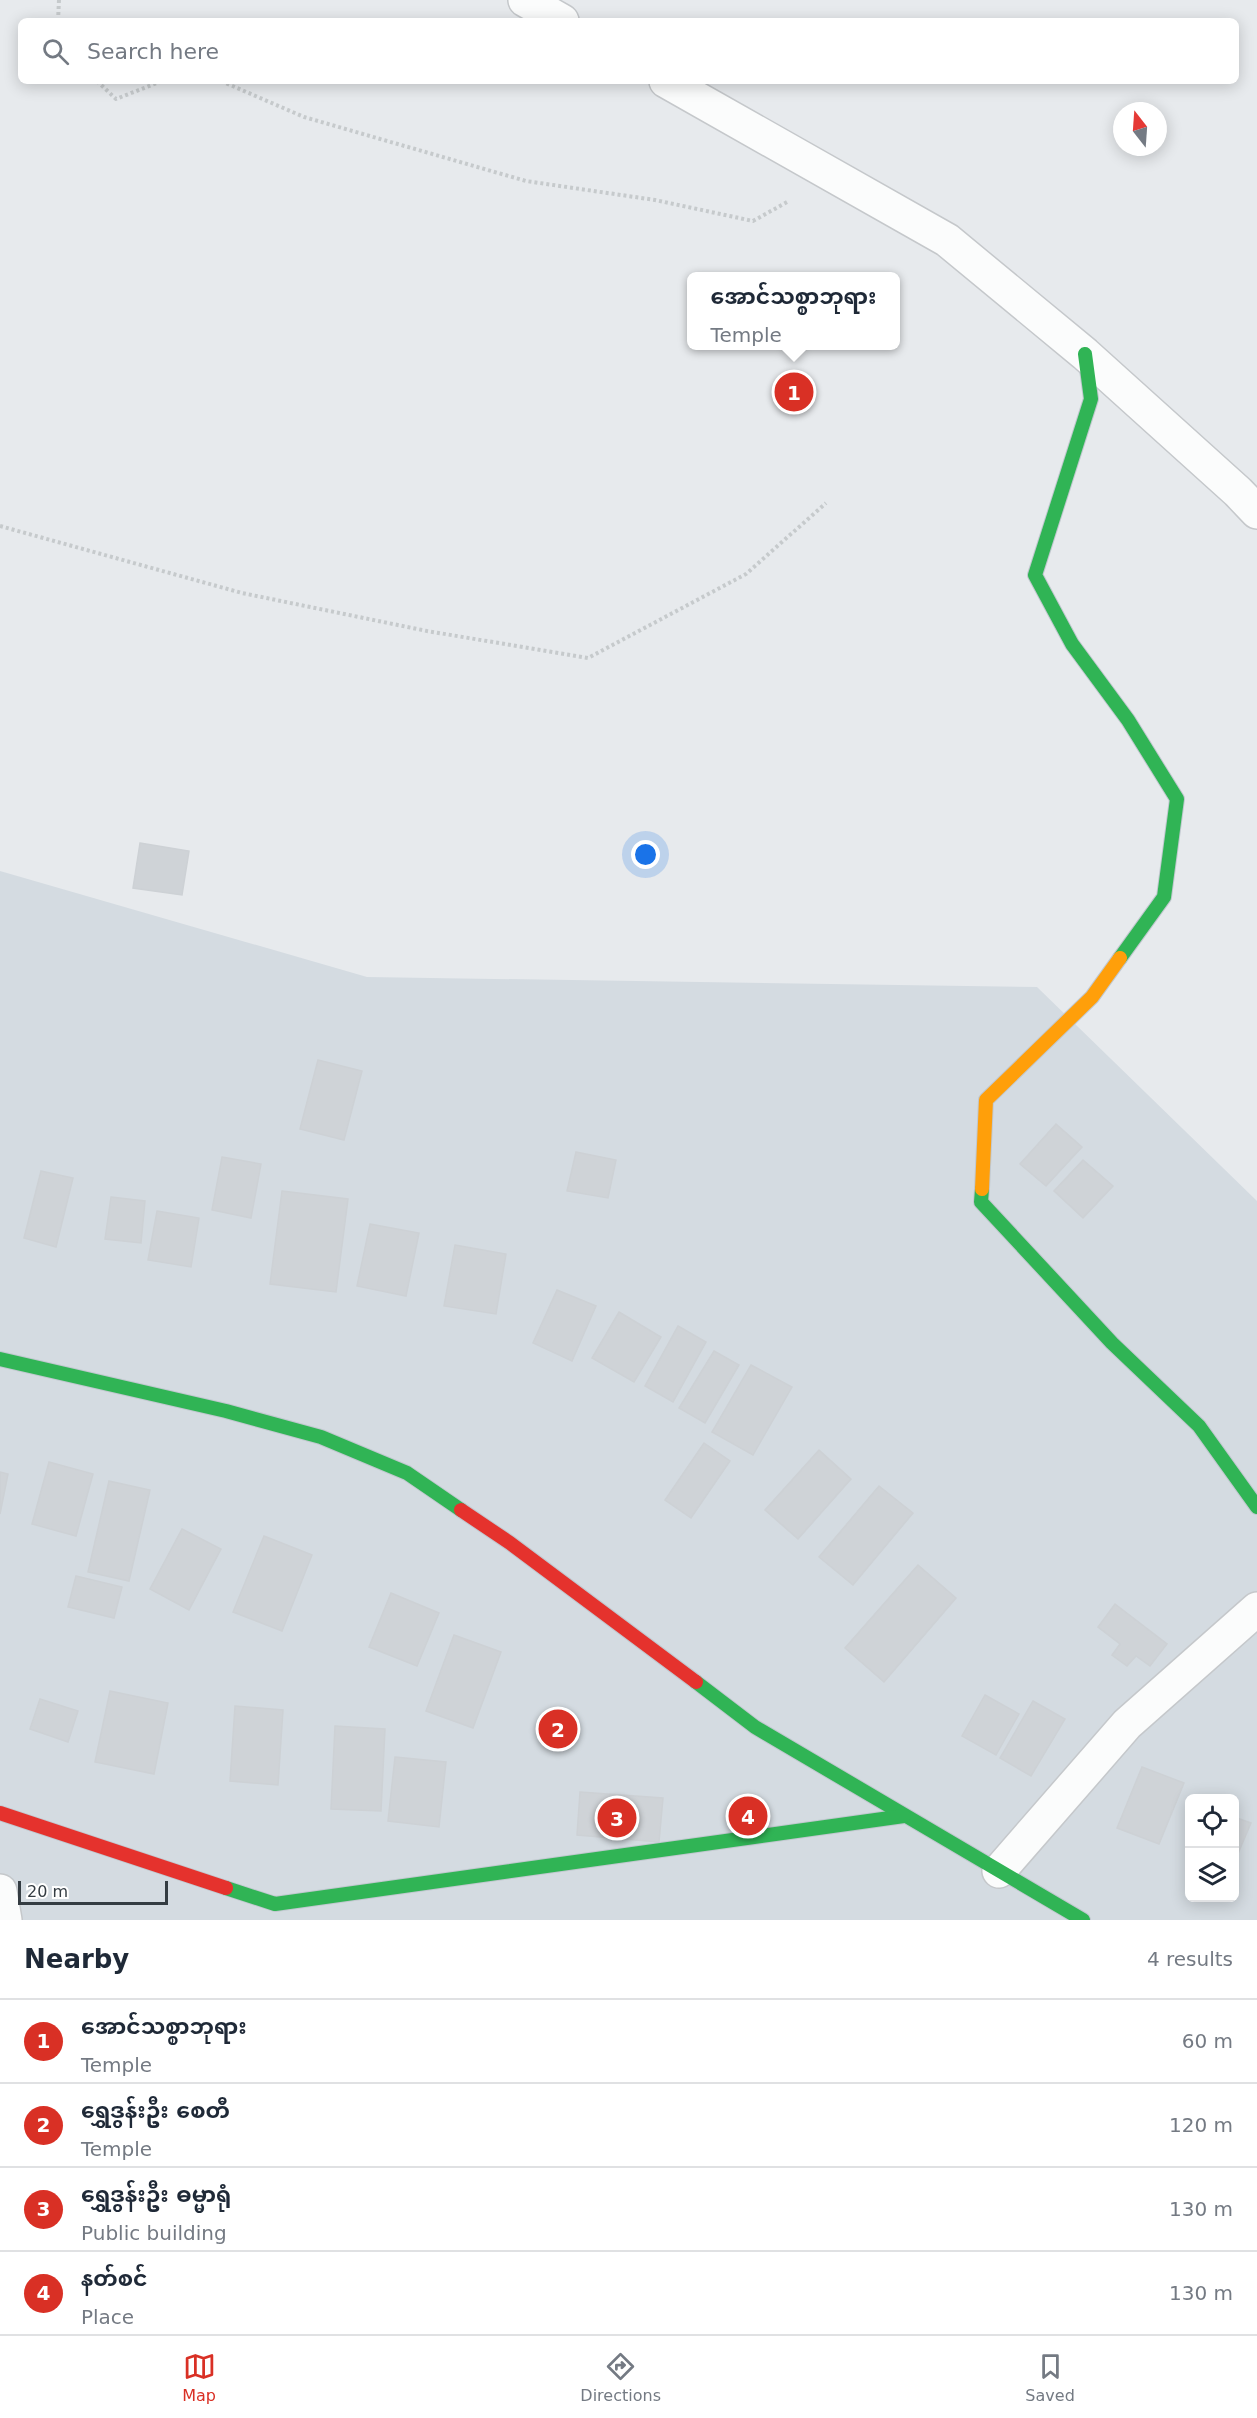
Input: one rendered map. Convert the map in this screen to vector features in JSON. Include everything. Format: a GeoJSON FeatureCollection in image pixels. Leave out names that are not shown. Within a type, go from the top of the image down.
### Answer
{"type":"FeatureCollection","features":[{"type":"Feature","properties":{"kind":"main road"},"geometry":{"type":"LineString","coordinates":[[1085,354],[1091,399],[1035,575],[1072,644],[1128,720],[1177,799],[1164,897],[1092,997],[986,1100],[981,1202],[1112,1343],[1198,1426],[1257,1507]]}},
{"type":"Feature","properties":{"kind":"main road"},"geometry":{"type":"LineString","coordinates":[[0,1359],[226,1411],[311,1434],[407,1473],[510,1543],[755,1727],[1083,1920]]}},
{"type":"Feature","properties":{"kind":"main road"},"geometry":{"type":"LineString","coordinates":[[0,1813],[275,1904],[904,1816]]}},
{"type":"Feature","properties":{"kind":"street"},"geometry":{"type":"LineString","coordinates":[[525,0],[557,18]]}},
{"type":"Feature","properties":{"kind":"street"},"geometry":{"type":"LineString","coordinates":[[671,84],[947,240],[1085,354],[1257,512]]}},
{"type":"Feature","properties":{"kind":"street"},"geometry":{"type":"LineString","coordinates":[[999,1871],[1127,1724],[1257,1609]]}},
{"type":"Feature","properties":{"kind":"street"},"geometry":{"type":"LineString","coordinates":[[0,1891],[5,1920]]}},
{"type":"Feature","properties":{"kind":"path"},"geometry":{"type":"LineString","coordinates":[[58,18],[59,0]]}},
{"type":"Feature","properties":{"kind":"path"},"geometry":{"type":"LineString","coordinates":[[100,84],[116,99],[154,84]]}},
{"type":"Feature","properties":{"kind":"path"},"geometry":{"type":"LineString","coordinates":[[228,84],[304,117],[526,181],[655,200],[753,221],[835,176]]}},
{"type":"Feature","properties":{"kind":"path"},"geometry":{"type":"LineString","coordinates":[[0,526],[242,593],[427,631],[588,658],[746,574],[826,503]]}},
{"type":"Feature","properties":{"kind":"shaded area"},"geometry":{"type":"Polygon","coordinates":[[[0,871],[367,977],[1037,987],[1257,1201],[1257,1920],[0,1920],[0,871]]]}},
{"type":"Feature","properties":{"kind":"building"},"geometry":{"type":"Polygon","coordinates":[[[140,843],[189,851],[182,895],[133,888],[140,843]]]}},
{"type":"Feature","properties":{"kind":"building"},"geometry":{"type":"Polygon","coordinates":[[[318,1060],[362,1071],[344,1140],[300,1129],[318,1060]]]}},
{"type":"Feature","properties":{"kind":"building"},"geometry":{"type":"Polygon","coordinates":[[[1056,1124],[1082,1147],[1046,1186],[1020,1164],[1056,1124]]]}},
{"type":"Feature","properties":{"kind":"building"},"geometry":{"type":"Polygon","coordinates":[[[576,1152],[616,1160],[608,1198],[567,1191],[576,1152]]]}},
{"type":"Feature","properties":{"kind":"building"},"geometry":{"type":"Polygon","coordinates":[[[222,1157],[261,1164],[251,1218],[212,1210],[222,1157]]]}},
{"type":"Feature","properties":{"kind":"building"},"geometry":{"type":"Polygon","coordinates":[[[1083,1160],[1113,1186],[1083,1218],[1054,1191],[1083,1160]]]}},
{"type":"Feature","properties":{"kind":"building"},"geometry":{"type":"Polygon","coordinates":[[[41,1171],[73,1178],[56,1247],[24,1238],[41,1171]]]}},
{"type":"Feature","properties":{"kind":"building"},"geometry":{"type":"Polygon","coordinates":[[[282,1191],[348,1199],[336,1292],[270,1284],[282,1191]]]}},
{"type":"Feature","properties":{"kind":"building"},"geometry":{"type":"Polygon","coordinates":[[[111,1197],[145,1201],[141,1243],[105,1239],[111,1197]]]}},
{"type":"Feature","properties":{"kind":"building"},"geometry":{"type":"Polygon","coordinates":[[[157,1211],[199,1218],[191,1267],[148,1260],[157,1211]]]}},
{"type":"Feature","properties":{"kind":"building"},"geometry":{"type":"Polygon","coordinates":[[[370,1224],[419,1233],[406,1296],[357,1286],[370,1224]]]}},
{"type":"Feature","properties":{"kind":"building"},"geometry":{"type":"Polygon","coordinates":[[[455,1245],[506,1254],[496,1314],[444,1306],[455,1245]]]}},
{"type":"Feature","properties":{"kind":"building"},"geometry":{"type":"Polygon","coordinates":[[[557,1290],[596,1306],[572,1361],[533,1343],[557,1290]]]}},
{"type":"Feature","properties":{"kind":"building"},"geometry":{"type":"Polygon","coordinates":[[[619,1312],[661,1337],[634,1382],[592,1358],[619,1312]]]}},
{"type":"Feature","properties":{"kind":"building"},"geometry":{"type":"Polygon","coordinates":[[[678,1326],[706,1342],[673,1402],[645,1386],[678,1326]]]}},
{"type":"Feature","properties":{"kind":"building"},"geometry":{"type":"Polygon","coordinates":[[[714,1351],[739,1365],[705,1423],[679,1408],[714,1351]]]}},
{"type":"Feature","properties":{"kind":"building"},"geometry":{"type":"Polygon","coordinates":[[[751,1365],[792,1387],[753,1455],[712,1432],[751,1365]]]}},
{"type":"Feature","properties":{"kind":"building"},"geometry":{"type":"Polygon","coordinates":[[[704,1443],[730,1461],[691,1518],[665,1500],[704,1443]]]}},
{"type":"Feature","properties":{"kind":"building"},"geometry":{"type":"Polygon","coordinates":[[[819,1450],[851,1479],[798,1539],[765,1510],[819,1450]]]}},
{"type":"Feature","properties":{"kind":"building"},"geometry":{"type":"Polygon","coordinates":[[[49,1462],[93,1474],[76,1536],[32,1524],[49,1462]]]}},
{"type":"Feature","properties":{"kind":"building"},"geometry":{"type":"Polygon","coordinates":[[[0,1472],[8,1474],[0,1514],[0,1472]]]}},
{"type":"Feature","properties":{"kind":"building"},"geometry":{"type":"Polygon","coordinates":[[[109,1481],[150,1490],[129,1581],[88,1572],[109,1481]]]}},
{"type":"Feature","properties":{"kind":"building"},"geometry":{"type":"Polygon","coordinates":[[[879,1486],[913,1513],[853,1585],[819,1557],[879,1486]]]}},
{"type":"Feature","properties":{"kind":"building"},"geometry":{"type":"Polygon","coordinates":[[[182,1529],[221,1549],[189,1610],[150,1589],[182,1529]]]}},
{"type":"Feature","properties":{"kind":"building"},"geometry":{"type":"Polygon","coordinates":[[[264,1536],[312,1555],[282,1631],[233,1612],[264,1536]]]}},
{"type":"Feature","properties":{"kind":"building"},"geometry":{"type":"Polygon","coordinates":[[[918,1565],[956,1598],[884,1682],[845,1648],[918,1565]]]}},
{"type":"Feature","properties":{"kind":"building"},"geometry":{"type":"Polygon","coordinates":[[[76,1576],[122,1587],[114,1618],[68,1607],[76,1576]]]}},
{"type":"Feature","properties":{"kind":"building"},"geometry":{"type":"Polygon","coordinates":[[[391,1593],[439,1613],[417,1666],[369,1647],[391,1593]]]}},
{"type":"Feature","properties":{"kind":"building"},"geometry":{"type":"Polygon","coordinates":[[[1115,1604],[1167,1644],[1150,1666],[1136,1656],[1127,1666],[1112,1655],[1120,1644],[1098,1627],[1115,1604]]]}},
{"type":"Feature","properties":{"kind":"building"},"geometry":{"type":"Polygon","coordinates":[[[454,1635],[501,1652],[473,1728],[426,1711],[454,1635]]]}},
{"type":"Feature","properties":{"kind":"building"},"geometry":{"type":"Polygon","coordinates":[[[110,1691],[168,1703],[154,1774],[95,1762],[110,1691]]]}},
{"type":"Feature","properties":{"kind":"building"},"geometry":{"type":"Polygon","coordinates":[[[985,1695],[1019,1714],[996,1755],[962,1736],[985,1695]]]}},
{"type":"Feature","properties":{"kind":"building"},"geometry":{"type":"Polygon","coordinates":[[[40,1699],[78,1711],[68,1742],[30,1729],[40,1699]]]}},
{"type":"Feature","properties":{"kind":"building"},"geometry":{"type":"Polygon","coordinates":[[[1033,1701],[1065,1719],[1031,1776],[1000,1758],[1033,1701]]]}},
{"type":"Feature","properties":{"kind":"building"},"geometry":{"type":"Polygon","coordinates":[[[235,1706],[283,1710],[278,1785],[230,1781],[235,1706]]]}},
{"type":"Feature","properties":{"kind":"building"},"geometry":{"type":"Polygon","coordinates":[[[335,1726],[385,1729],[381,1811],[331,1809],[335,1726]]]}},
{"type":"Feature","properties":{"kind":"building"},"geometry":{"type":"Polygon","coordinates":[[[395,1757],[446,1762],[439,1827],[388,1821],[395,1757]]]}},
{"type":"Feature","properties":{"kind":"building"},"geometry":{"type":"Polygon","coordinates":[[[1142,1767],[1184,1783],[1159,1844],[1117,1828],[1142,1767]]]}},
{"type":"Feature","properties":{"kind":"building"},"geometry":{"type":"Polygon","coordinates":[[[580,1792],[663,1798],[659,1842],[577,1835],[580,1792]]]}},
{"type":"Feature","properties":{"kind":"building"},"geometry":{"type":"Polygon","coordinates":[[[1239,1819],[1251,1823],[1239,1851],[1239,1819]]]}},
{"type":"Feature","properties":{"kind":"traffic: fast"},"geometry":{"type":"LineString","coordinates":[[1085,354],[1091,399],[1035,575],[1072,644],[1128,720],[1177,799],[1164,897],[1120,958]]}},
{"type":"Feature","properties":{"kind":"traffic: fast"},"geometry":{"type":"LineString","coordinates":[[982,1189],[981,1202],[1112,1343],[1199,1426],[1257,1507]]}},
{"type":"Feature","properties":{"kind":"traffic: fast"},"geometry":{"type":"LineString","coordinates":[[0,1359],[226,1411],[321,1437],[407,1473],[461,1510]]}},
{"type":"Feature","properties":{"kind":"traffic: fast"},"geometry":{"type":"LineString","coordinates":[[696,1682],[755,1727],[1083,1920]]}},
{"type":"Feature","properties":{"kind":"traffic: fast"},"geometry":{"type":"LineString","coordinates":[[226,1888],[275,1904],[904,1816]]}},
{"type":"Feature","properties":{"kind":"traffic: slow"},"geometry":{"type":"LineString","coordinates":[[982,1189],[986,1100],[1092,997],[1120,958]]}},
{"type":"Feature","properties":{"kind":"traffic: jam"},"geometry":{"type":"LineString","coordinates":[[461,1510],[510,1543],[696,1682]]}},
{"type":"Feature","properties":{"kind":"traffic: jam"},"geometry":{"type":"LineString","coordinates":[[0,1813],[226,1888]]}},
{"type":"Feature","properties":{"kind":"place","name":"အောင်သစ္စာဘုရား"},"geometry":{"type":"Point","coordinates":[794,392]}},
{"type":"Feature","properties":{"kind":"place","name":"ရွှေဒွန်းဦး စေတီ"},"geometry":{"type":"Point","coordinates":[558,1729]}},
{"type":"Feature","properties":{"kind":"place","name":"နတ်စင်"},"geometry":{"type":"Point","coordinates":[748,1816]}},
{"type":"Feature","properties":{"kind":"place","name":"ရွှေဒွန်းဦး ဓမ္မာရုံ"},"geometry":{"type":"Point","coordinates":[617,1818]}}]}
